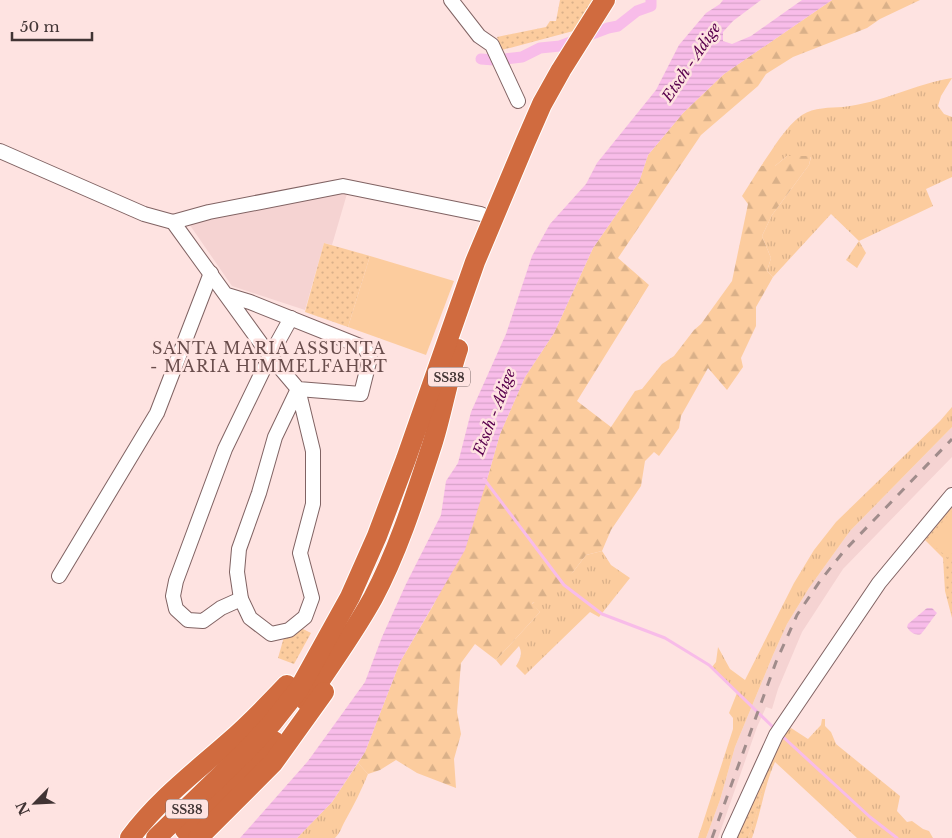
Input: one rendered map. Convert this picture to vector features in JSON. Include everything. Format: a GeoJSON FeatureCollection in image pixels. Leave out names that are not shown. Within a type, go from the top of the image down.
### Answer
{"type":"FeatureCollection","features":[{"type":"Feature","properties":{"kind":"highway","name":"SS38"},"geometry":{"type":"LineString","coordinates":[[156,838],[272,742],[302,706],[346,643],[373,597],[399,538],[432,443],[452,367],[561,70],[604,0]]}},
{"type":"Feature","properties":{"kind":"highway","name":"SS38"},"geometry":{"type":"LineString","coordinates":[[176,838],[227,781],[299,689],[350,597],[377,536],[406,459],[475,262],[547,107],[619,0]]}},
{"type":"Feature","properties":{"kind":"highway"},"geometry":{"type":"LineString","coordinates":[[198,838],[273,763],[315,706],[338,669],[346,643]]}},
{"type":"Feature","properties":{"kind":"highway"},"geometry":{"type":"LineString","coordinates":[[130,838],[183,781],[262,712],[308,659],[324,646]]}},
{"type":"Feature","properties":{"kind":"street"},"geometry":{"type":"LineString","coordinates":[[451,0],[479,36],[492,46],[518,101]]}},
{"type":"Feature","properties":{"kind":"street"},"geometry":{"type":"LineString","coordinates":[[0,151],[144,214],[173,222],[209,212],[343,186],[481,214]]}},
{"type":"Feature","properties":{"kind":"street"},"geometry":{"type":"LineString","coordinates":[[173,222],[270,356],[298,389],[313,451],[313,504],[300,553],[312,598],[305,617],[289,630],[271,634],[250,618],[241,599],[237,572],[239,549],[259,493],[274,437],[298,389]]}},
{"type":"Feature","properties":{"kind":"street"},"geometry":{"type":"LineString","coordinates":[[59,576],[157,413],[211,273]]}},
{"type":"Feature","properties":{"kind":"street"},"geometry":{"type":"LineString","coordinates":[[227,295],[250,302],[365,348],[370,358],[360,394],[298,389]]}},
{"type":"Feature","properties":{"kind":"street"},"geometry":{"type":"LineString","coordinates":[[241,599],[221,608],[203,621],[188,620],[176,609],[173,596],[176,581],[225,449],[270,356],[291,318]]}},
{"type":"Feature","properties":{"kind":"street"},"geometry":{"type":"LineString","coordinates":[[729,838],[779,731],[879,582],[952,495]]}},
{"type":"Feature","properties":{"kind":"shaded area"},"geometry":{"type":"Polygon","coordinates":[[[349,187],[332,245],[324,243],[305,310],[232,286],[185,218],[349,187]]]}},
{"type":"Feature","properties":{"kind":"shaded area"},"geometry":{"type":"Polygon","coordinates":[[[952,427],[952,457],[843,569],[802,632],[778,689],[772,709],[766,707],[757,727],[718,838],[706,838],[720,800],[735,747],[787,624],[809,588],[850,531],[952,427]]]}},
{"type":"Feature","properties":{"kind":"green space"},"geometry":{"type":"Polygon","coordinates":[[[560,0],[597,0],[577,30],[502,50],[497,37],[546,27],[550,21],[556,21],[560,0]]]}},
{"type":"Feature","properties":{"kind":"green space"},"geometry":{"type":"Polygon","coordinates":[[[832,0],[920,0],[880,19],[867,28],[793,57],[766,74],[758,86],[701,135],[618,258],[649,285],[577,401],[611,427],[635,391],[642,389],[662,364],[674,356],[701,324],[732,281],[748,204],[742,196],[761,166],[775,166],[787,156],[811,156],[809,165],[772,215],[762,236],[771,258],[767,271],[773,277],[756,307],[756,326],[741,358],[743,367],[727,390],[708,368],[681,416],[679,428],[659,456],[654,452],[645,461],[641,486],[611,530],[602,551],[586,555],[549,599],[532,603],[540,612],[496,660],[475,644],[461,663],[457,712],[461,734],[454,759],[456,788],[417,773],[396,760],[380,770],[368,774],[358,763],[365,752],[400,662],[434,604],[486,483],[500,434],[525,377],[554,333],[593,248],[639,182],[648,155],[683,113],[724,74],[832,0]]]}},
{"type":"Feature","properties":{"kind":"green space"},"geometry":{"type":"Polygon","coordinates":[[[952,78],[941,96],[938,106],[944,114],[952,117],[952,177],[926,189],[933,206],[859,241],[831,214],[773,277],[767,271],[771,258],[762,236],[772,215],[809,165],[811,157],[787,156],[775,166],[761,166],[785,132],[807,112],[871,102],[952,78]]]}},
{"type":"Feature","properties":{"kind":"green space"},"geometry":{"type":"Polygon","coordinates":[[[859,241],[866,253],[857,268],[846,260],[859,241]]]}},
{"type":"Feature","properties":{"kind":"green space"},"geometry":{"type":"Polygon","coordinates":[[[324,243],[370,256],[348,327],[305,312],[324,243]]]}},
{"type":"Feature","properties":{"kind":"green space"},"geometry":{"type":"Polygon","coordinates":[[[370,256],[454,281],[426,355],[348,327],[370,256]]]}},
{"type":"Feature","properties":{"kind":"green space"},"geometry":{"type":"Polygon","coordinates":[[[952,407],[952,427],[850,531],[809,588],[787,624],[735,747],[720,800],[706,838],[698,838],[733,729],[733,718],[729,713],[737,693],[712,667],[716,662],[718,647],[730,669],[745,680],[794,583],[814,550],[836,522],[952,407]]]}},
{"type":"Feature","properties":{"kind":"green space"},"geometry":{"type":"Polygon","coordinates":[[[952,507],[952,618],[945,591],[943,558],[925,540],[952,507]]]}},
{"type":"Feature","properties":{"kind":"green space"},"geometry":{"type":"Polygon","coordinates":[[[952,511],[952,553],[948,558],[927,540],[952,511]]]}},
{"type":"Feature","properties":{"kind":"green space"},"geometry":{"type":"Polygon","coordinates":[[[602,551],[611,565],[630,578],[599,617],[590,612],[525,675],[516,666],[521,654],[519,646],[501,666],[496,660],[540,612],[532,604],[573,572],[586,555],[602,551]]]}},
{"type":"Feature","properties":{"kind":"green space"},"geometry":{"type":"Polygon","coordinates":[[[301,628],[311,633],[294,664],[278,658],[284,637],[301,628]]]}},
{"type":"Feature","properties":{"kind":"green space"},"geometry":{"type":"Polygon","coordinates":[[[822,719],[825,719],[825,726],[831,732],[836,744],[900,796],[897,811],[907,822],[912,821],[929,831],[933,838],[857,838],[775,762],[752,838],[748,838],[756,814],[769,757],[788,729],[791,728],[808,739],[821,725],[822,719]]]}},
{"type":"Feature","properties":{"kind":"green space"},"geometry":{"type":"Polygon","coordinates":[[[770,758],[756,815],[748,838],[734,838],[770,758]]]}},
{"type":"Feature","properties":{"kind":"green space"},"geometry":{"type":"Polygon","coordinates":[[[358,763],[368,774],[337,836],[335,838],[297,838],[332,802],[358,763]]]}},
{"type":"Feature","properties":{"kind":"water","name":"Etsch - Adige"},"geometry":{"type":"Polygon","coordinates":[[[723,0],[761,0],[733,21],[723,32],[723,41],[732,44],[751,36],[802,0],[832,0],[724,74],[683,113],[648,155],[639,182],[593,248],[554,333],[525,377],[500,434],[465,550],[400,662],[365,752],[332,802],[297,838],[240,838],[308,761],[365,682],[382,637],[406,584],[441,515],[446,481],[458,463],[471,412],[506,334],[532,256],[550,224],[586,184],[597,163],[656,90],[679,45],[706,13],[723,0]]]}},
{"type":"Feature","properties":{"kind":"water"},"geometry":{"type":"Polygon","coordinates":[[[927,608],[932,608],[937,613],[921,634],[913,633],[907,627],[908,624],[927,608]]]}},
{"type":"Feature","properties":{"kind":"waterway"},"geometry":{"type":"LineString","coordinates":[[505,59],[522,57],[540,48],[560,46],[618,26],[637,11],[651,6],[651,0]]}},
{"type":"Feature","properties":{"kind":"waterway"},"geometry":{"type":"LineString","coordinates":[[481,59],[494,60]]}},
{"type":"Feature","properties":{"kind":"waterway"},"geometry":{"type":"LineString","coordinates":[[484,479],[564,585],[602,614],[665,638],[709,665],[775,729]]}},
{"type":"Feature","properties":{"kind":"waterway"},"geometry":{"type":"LineString","coordinates":[[781,735],[870,817],[897,838]]}},
{"type":"Feature","properties":{"kind":"railway"},"geometry":{"type":"LineString","coordinates":[[712,838],[776,662],[797,615],[820,581],[844,551],[952,439]]}},
{"type":"Feature","properties":{"kind":"district","name":"SANTA MARIA ASSUNTA - MARIA HIMMELFAHRT"},"geometry":{"type":"Point","coordinates":[269,357]}}]}
